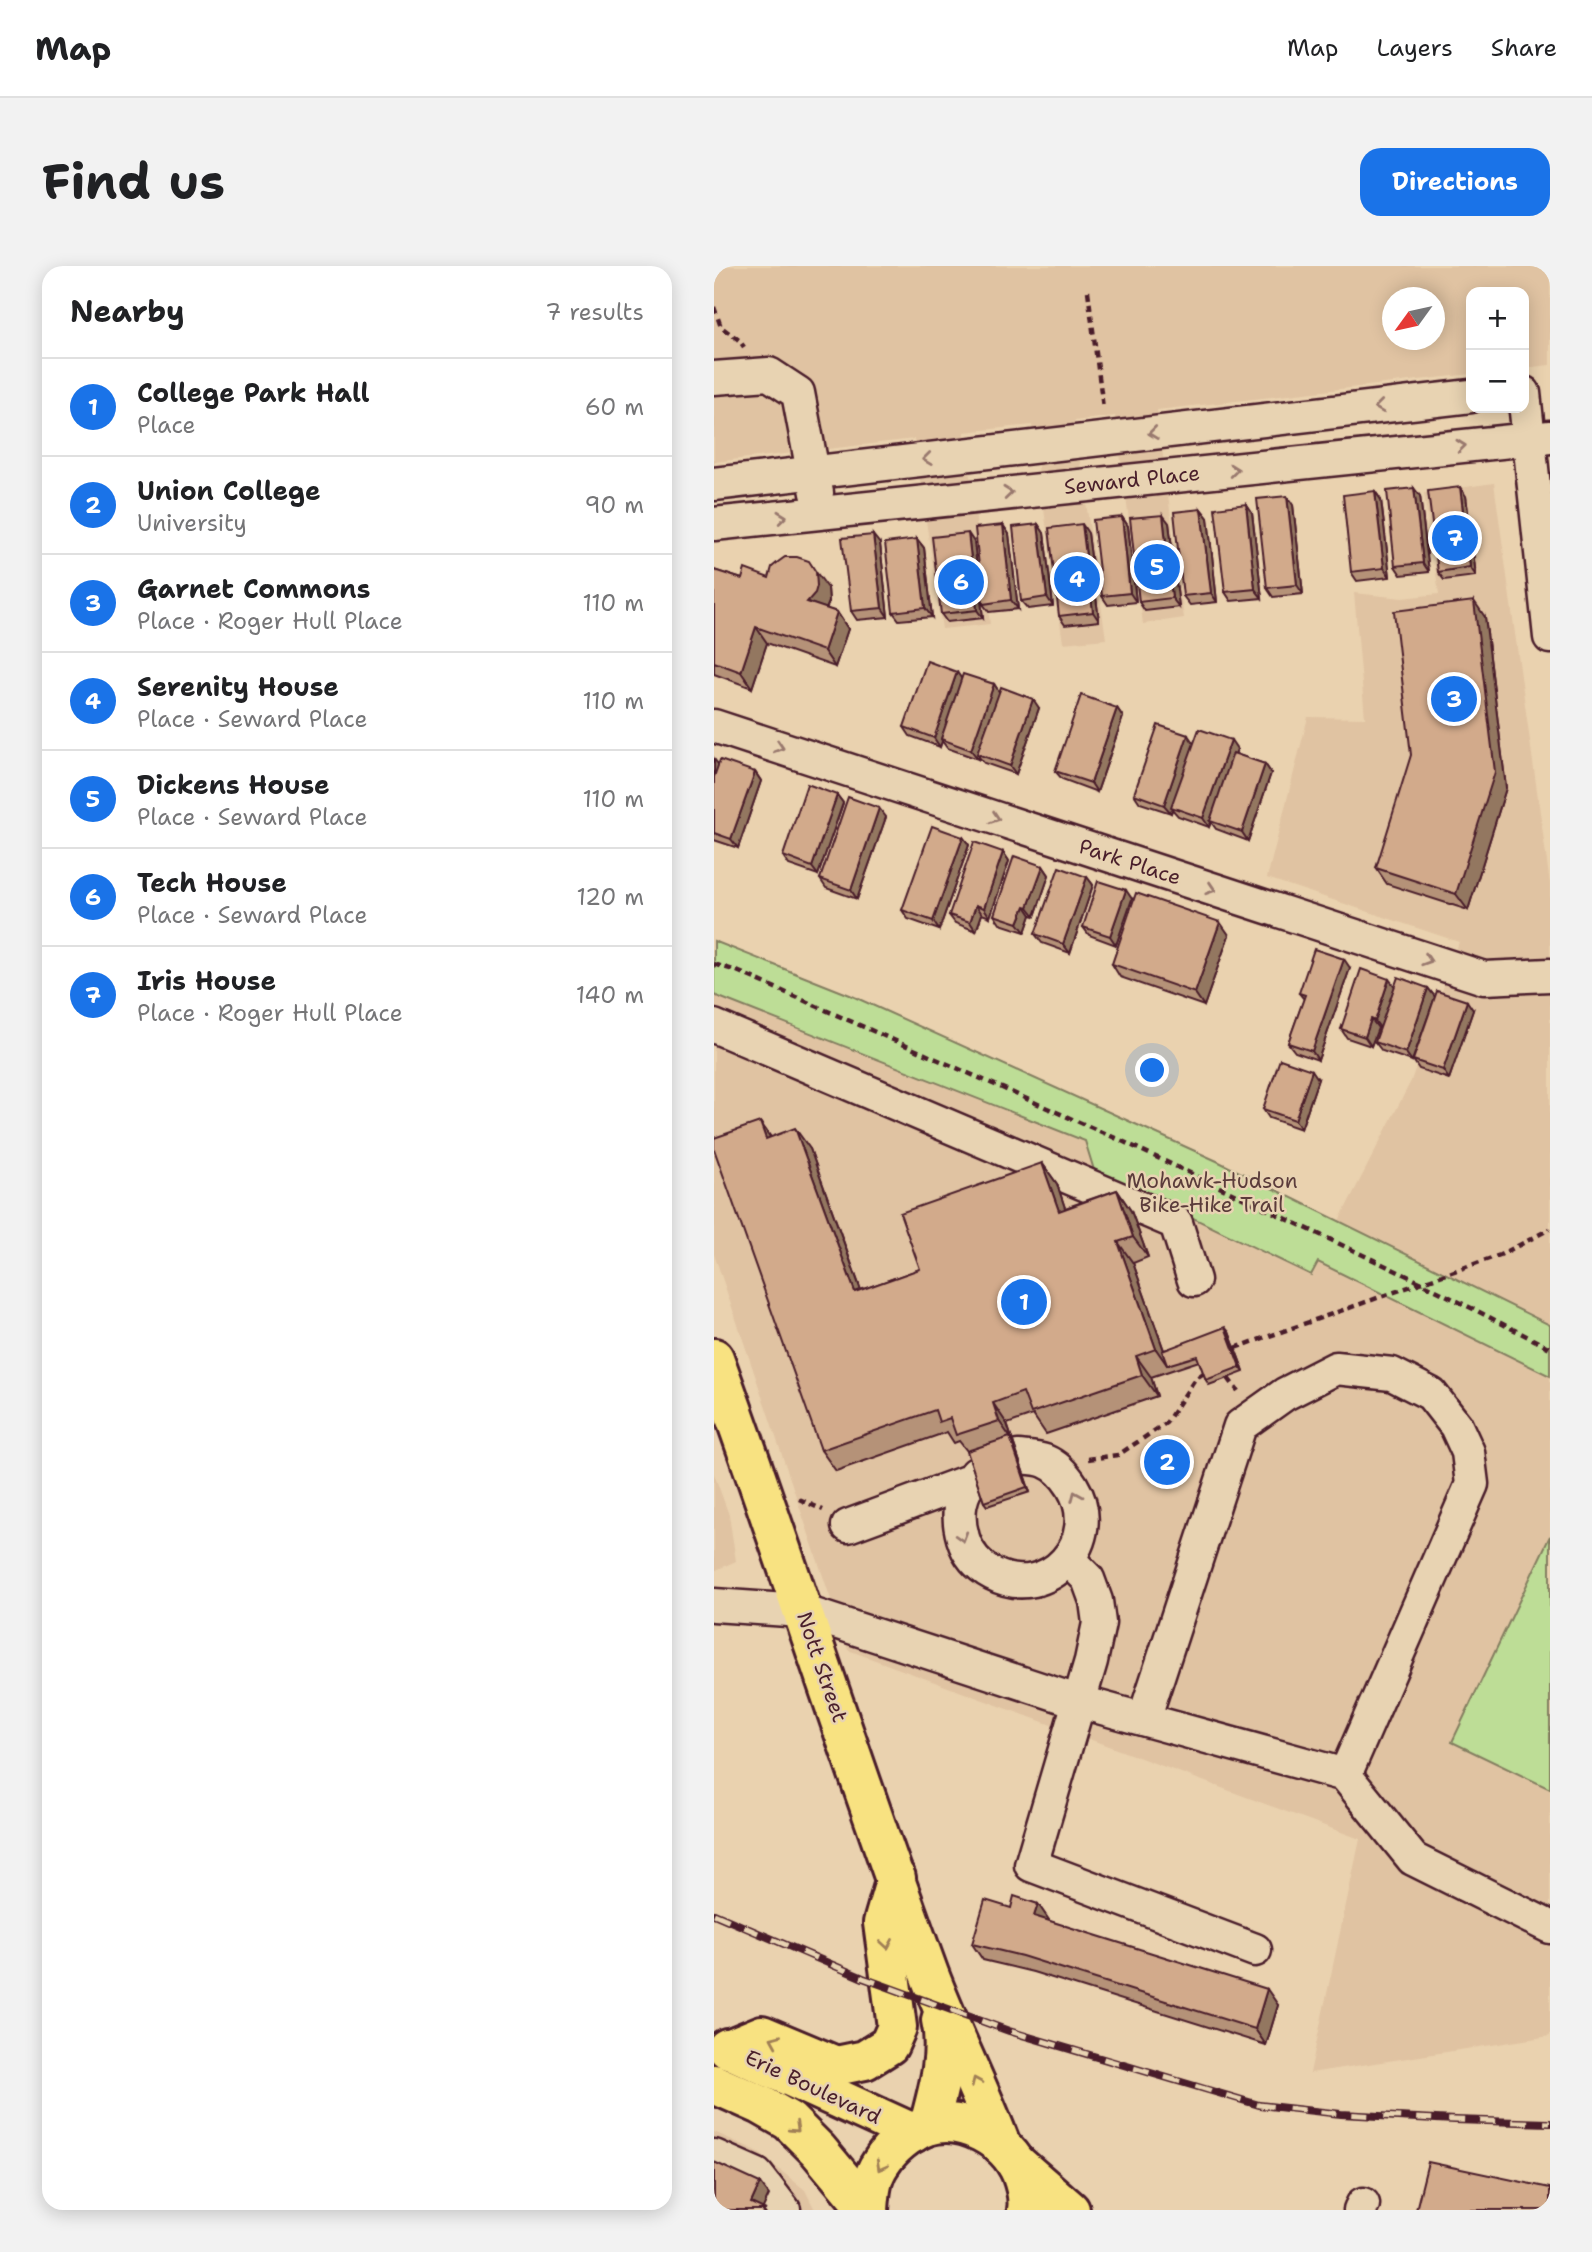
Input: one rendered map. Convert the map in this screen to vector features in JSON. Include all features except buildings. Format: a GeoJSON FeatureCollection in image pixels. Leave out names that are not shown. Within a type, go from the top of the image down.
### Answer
{"type":"FeatureCollection","features":[{"type":"Feature","properties":{"kind":"main road","name":"Nott Street"},"geometry":{"type":"LineString","coordinates":[[714,1358],[930,1977],[1009,2154],[1025,2183],[1027,2210]]}},
{"type":"Feature","properties":{"kind":"main road"},"geometry":{"type":"LineString","coordinates":[[721,2045],[762,2035],[836,2066],[865,2060],[888,2045],[897,2027],[883,1923],[896,1878]]}},
{"type":"Feature","properties":{"kind":"main road","name":"Nott Street"},"geometry":{"type":"LineString","coordinates":[[921,2129],[939,2090],[944,2035],[930,1977]]}},
{"type":"Feature","properties":{"kind":"main road","name":"Erie Boulevard"},"geometry":{"type":"LineString","coordinates":[[721,2045],[921,2129]]}},
{"type":"Feature","properties":{"kind":"main road","name":"Erie Boulevard"},"geometry":{"type":"LineString","coordinates":[[714,2084],[789,2121],[818,2150],[869,2210]]}},
{"type":"Feature","properties":{"kind":"main road"},"geometry":{"type":"LineString","coordinates":[[869,2210],[871,2187],[879,2165],[894,2146],[921,2129],[959,2125],[982,2132],[1070,2210]]}},
{"type":"Feature","properties":{"kind":"street"},"geometry":{"type":"LineString","coordinates":[[714,378],[769,374],[798,393],[814,472],[819,513]]}},
{"type":"Feature","properties":{"kind":"street"},"geometry":{"type":"LineString","coordinates":[[1529,390],[1550,387]]}},
{"type":"Feature","properties":{"kind":"street","name":"Seward Place"},"geometry":{"type":"LineString","coordinates":[[714,484],[1466,397]]}},
{"type":"Feature","properties":{"kind":"street"},"geometry":{"type":"LineString","coordinates":[[1529,407],[1539,438],[1550,637]]}},
{"type":"Feature","properties":{"kind":"street","name":"Seward Place"},"geometry":{"type":"LineString","coordinates":[[714,524],[1539,438]]}},
{"type":"Feature","properties":{"kind":"street","name":"Park Place"},"geometry":{"type":"LineString","coordinates":[[714,726],[1485,978],[1550,975]]}},
{"type":"Feature","properties":{"kind":"street"},"geometry":{"type":"LineString","coordinates":[[714,1026],[1176,1223],[1194,1280]]}},
{"type":"Feature","properties":{"kind":"street"},"geometry":{"type":"LineString","coordinates":[[1144,1719],[1240,1426],[1285,1394],[1336,1368],[1392,1374],[1431,1394],[1456,1426],[1468,1452],[1472,1484],[1345,1775]]}},
{"type":"Feature","properties":{"kind":"street"},"geometry":{"type":"LineString","coordinates":[[838,1519],[973,1478],[961,1499],[957,1520],[967,1551],[983,1568],[1002,1578],[1024,1581],[1051,1573],[1068,1559],[1079,1540],[1082,1529],[1080,1499],[1064,1473],[1044,1461],[1018,1457]]}},
{"type":"Feature","properties":{"kind":"street"},"geometry":{"type":"LineString","coordinates":[[1068,1559],[1088,1579],[1096,1601],[1099,1623],[1091,1661],[1077,1701],[1031,1866],[1255,1950]]}},
{"type":"Feature","properties":{"kind":"street"},"geometry":{"type":"LineString","coordinates":[[714,1605],[802,1611],[1077,1701],[1345,1775],[1413,1858],[1550,1927]]}},
{"type":"Feature","properties":{"kind":"street"},"geometry":{"type":"LineString","coordinates":[[714,2156],[757,2175],[784,2210]]}},
{"type":"Feature","properties":{"kind":"path"},"geometry":{"type":"LineString","coordinates":[[1088,291],[1107,439]]}},
{"type":"Feature","properties":{"kind":"path"},"geometry":{"type":"LineString","coordinates":[[714,307],[720,327],[739,340],[756,375]]}},
{"type":"Feature","properties":{"kind":"path"},"geometry":{"type":"LineString","coordinates":[[714,964],[737,971],[1122,1141],[1420,1282],[1550,1348]]}},
{"type":"Feature","properties":{"kind":"path"},"geometry":{"type":"LineString","coordinates":[[1235,1348],[1500,1255],[1550,1229]]}},
{"type":"Feature","properties":{"kind":"path"},"geometry":{"type":"LineString","coordinates":[[1077,1461],[1118,1455],[1166,1423],[1195,1379],[1205,1372]]}},
{"type":"Feature","properties":{"kind":"path"},"geometry":{"type":"LineString","coordinates":[[796,1497],[838,1519]]}},
{"type":"Feature","properties":{"kind":"shaded area"},"geometry":{"type":"Polygon","coordinates":[[[714,266],[1550,266],[1550,365],[1529,367],[1529,287],[1466,287],[1466,375],[1157,410],[1184,618],[1143,624],[1115,416],[1074,421],[1106,639],[1063,643],[1032,425],[964,432],[990,624],[942,629],[914,439],[714,462],[714,266]]]}},
{"type":"Feature","properties":{"kind":"shaded area"},"geometry":{"type":"Polygon","coordinates":[[[1494,483],[1550,884],[1550,2036],[1310,2073],[1360,1839],[848,1650],[714,1254],[714,995],[1085,1141],[1311,1275],[1411,1081],[1459,942],[1267,878],[1308,717],[1365,718],[1354,593],[1402,598],[1439,594],[1424,493],[1494,483]]]}},
{"type":"Feature","properties":{"kind":"shaded area"},"geometry":{"type":"Polygon","coordinates":[[[714,1474],[729,1515],[736,1561],[714,1571],[714,1474]]]}},
{"type":"Feature","properties":{"kind":"shaded area"},"geometry":{"type":"Polygon","coordinates":[[[714,2132],[755,2150],[805,2190],[815,2210],[714,2210],[714,2132]]]}},
{"type":"Feature","properties":{"kind":"green space","name":"Mohawk-Hudson Bike-Hike Trail"},"geometry":{"type":"Polygon","coordinates":[[[714,941],[850,995],[1217,1161],[1550,1325],[1550,1376],[1318,1262],[1311,1275],[1094,1170],[1085,1141],[714,995],[714,941]]]}},
{"type":"Feature","properties":{"kind":"green space"},"geometry":{"type":"Polygon","coordinates":[[[1550,1536],[1550,1789],[1452,1742],[1550,1536]]]}},
{"type":"Feature","properties":{"kind":"railway"},"geometry":{"type":"LineString","coordinates":[[714,1914],[863,1978],[1009,2031],[1259,2105],[1341,2114],[1550,2123]]}},
{"type":"Feature","properties":{"kind":"place","name":"Iris House"},"geometry":{"type":"Point","coordinates":[1455,538]}},
{"type":"Feature","properties":{"kind":"place","name":"Dickens House"},"geometry":{"type":"Point","coordinates":[1157,567]}},
{"type":"Feature","properties":{"kind":"place","name":"Serenity House"},"geometry":{"type":"Point","coordinates":[1077,579]}},
{"type":"Feature","properties":{"kind":"place","name":"Tech House"},"geometry":{"type":"Point","coordinates":[961,582]}},
{"type":"Feature","properties":{"kind":"place","name":"Garnet Commons"},"geometry":{"type":"Point","coordinates":[1454,699]}},
{"type":"Feature","properties":{"kind":"place","name":"College Park Hall"},"geometry":{"type":"Point","coordinates":[1024,1302]}},
{"type":"Feature","properties":{"kind":"place","name":"Union College"},"geometry":{"type":"Point","coordinates":[1167,1462]}}]}
